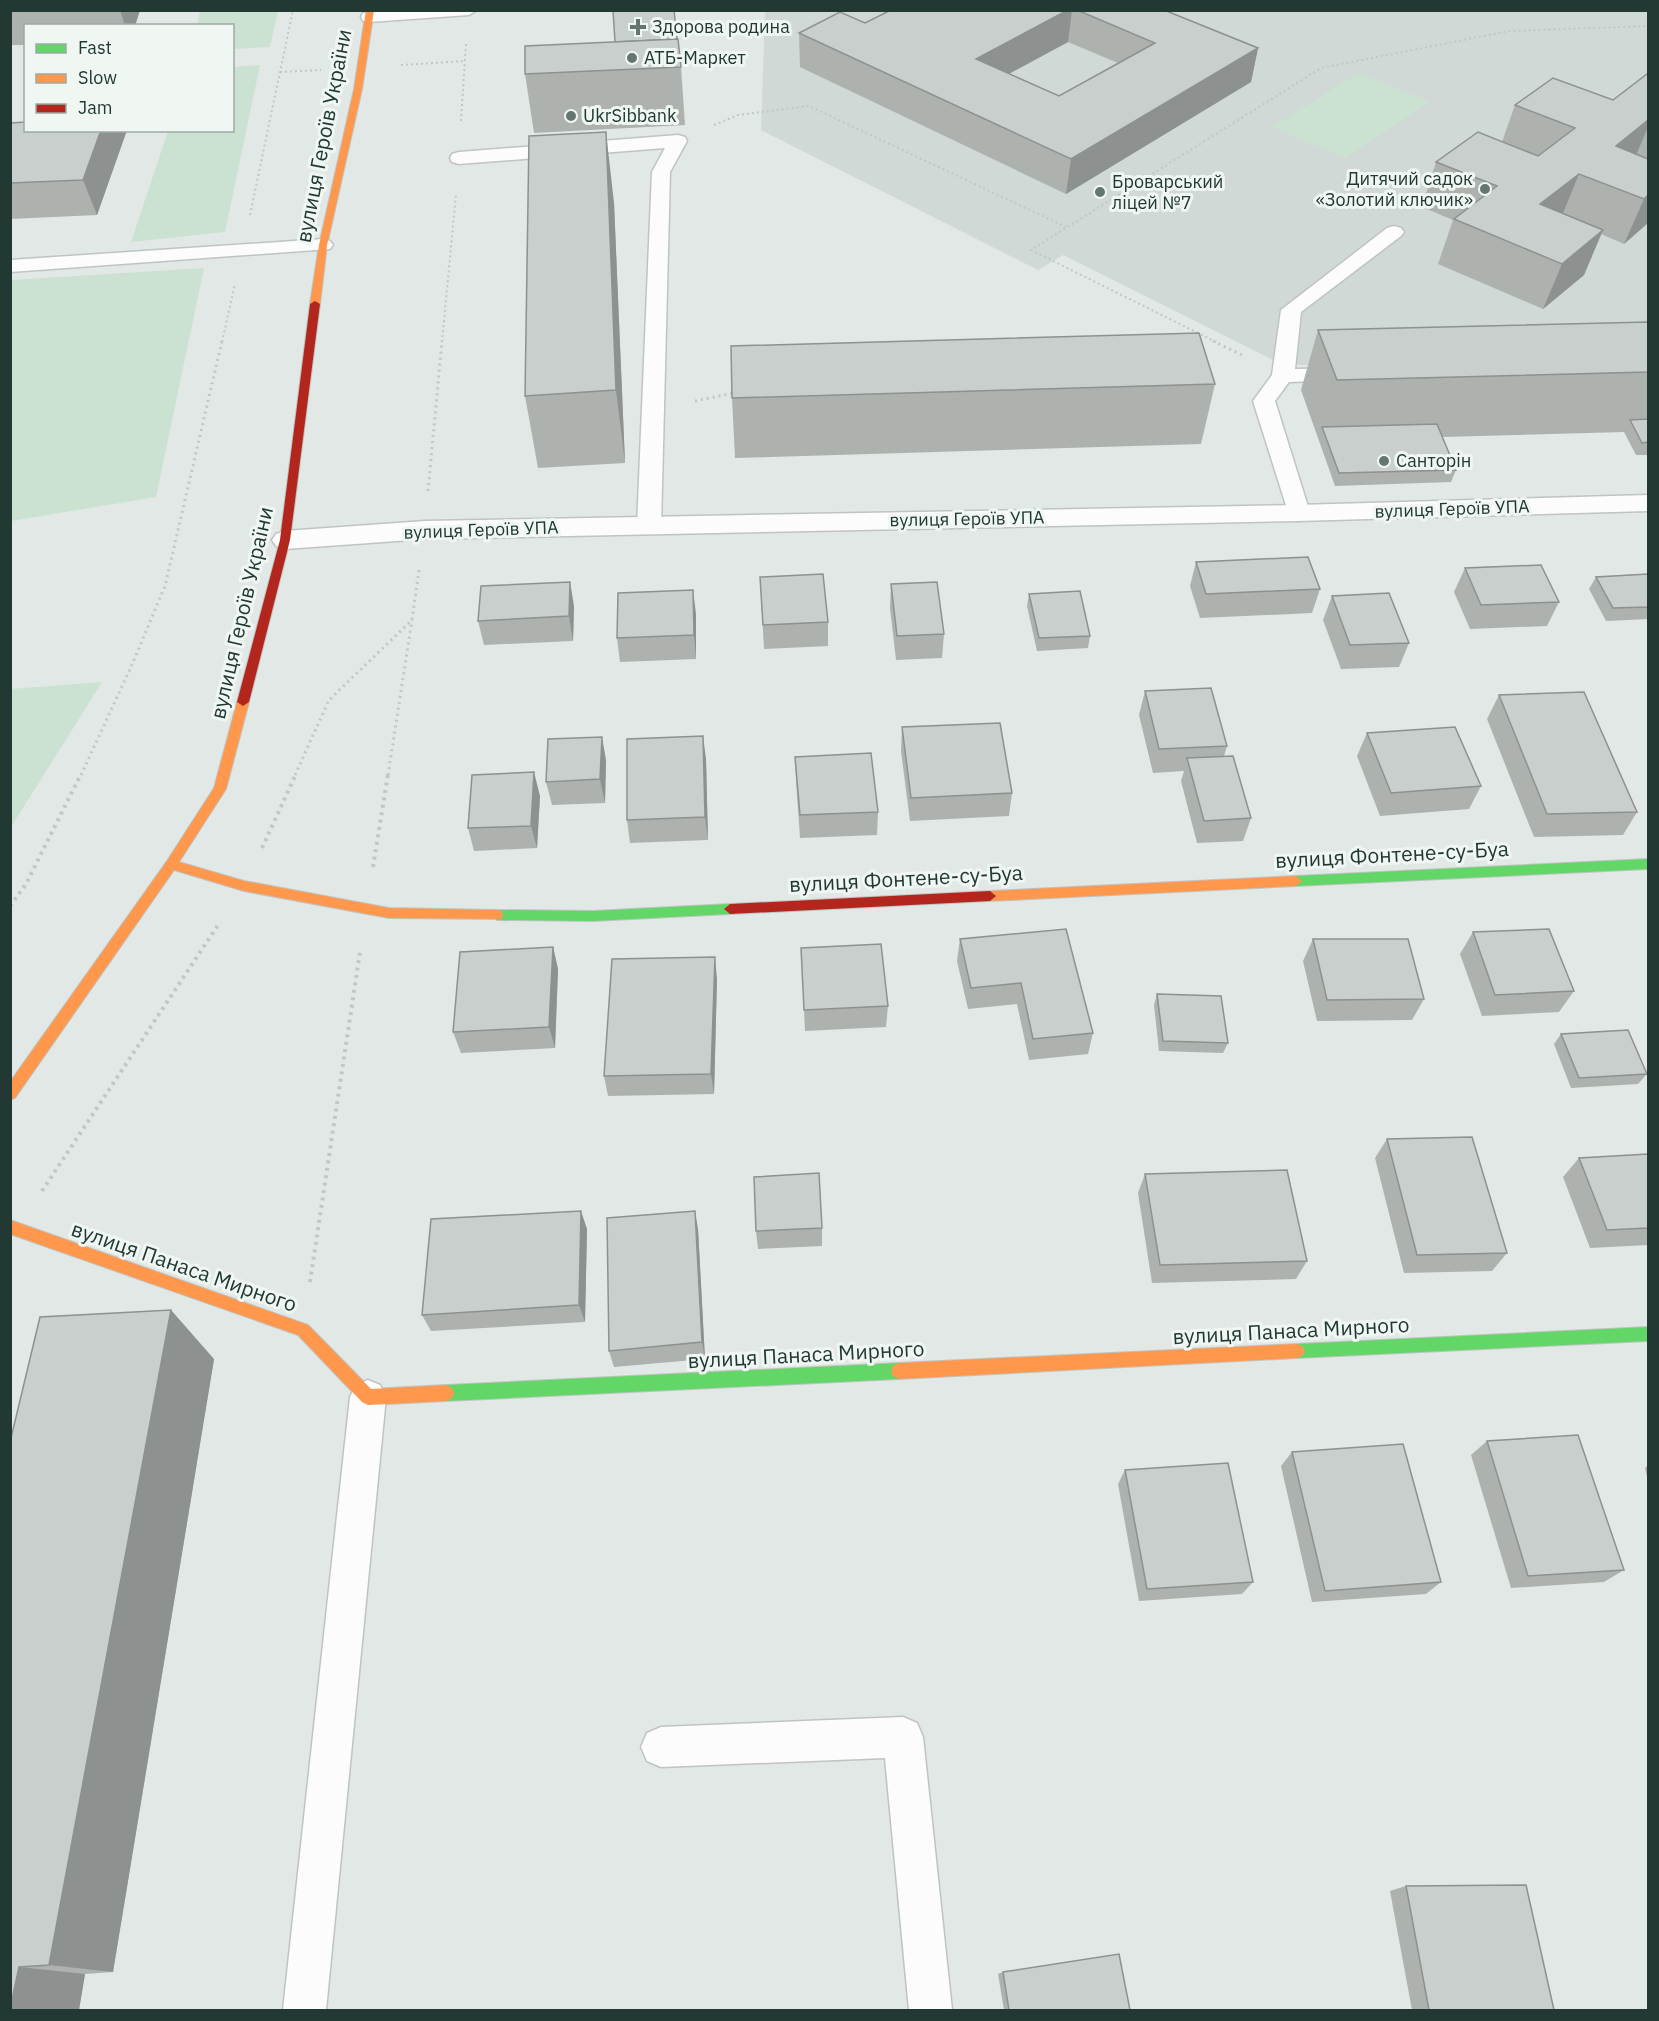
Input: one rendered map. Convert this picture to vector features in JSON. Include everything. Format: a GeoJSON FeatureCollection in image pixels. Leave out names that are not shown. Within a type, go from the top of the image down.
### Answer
{"type":"FeatureCollection","features":[{"type":"Feature","properties":{"kind":"street","name":"вулиця Героїв України"},"geometry":{"type":"LineString","coordinates":[[10,1094],[171,864],[220,789],[285,540],[323,244],[358,89],[369,14]]}},
{"type":"Feature","properties":{"kind":"street","name":"вулиця Героїв УПА"},"geometry":{"type":"LineString","coordinates":[[285,540],[425,530],[1298,513],[1648,503]]}},
{"type":"Feature","properties":{"kind":"street","name":"вулиця Фонтене-су-Буа"},"geometry":{"type":"LineString","coordinates":[[171,864],[244,886],[389,913],[593,916],[1648,864]]}},
{"type":"Feature","properties":{"kind":"street","name":"вулиця Панаса Мирного"},"geometry":{"type":"LineString","coordinates":[[14,1229],[303,1330],[369,1397],[1648,1334]]}},
{"type":"Feature","properties":{"kind":"lane"},"geometry":{"type":"LineString","coordinates":[[369,14],[468,10]]}},
{"type":"Feature","properties":{"kind":"lane"},"geometry":{"type":"LineString","coordinates":[[459,158],[678,141]]}},
{"type":"Feature","properties":{"kind":"lane"},"geometry":{"type":"LineString","coordinates":[[649,526],[661,172],[678,141]]}},
{"type":"Feature","properties":{"kind":"lane"},"geometry":{"type":"LineString","coordinates":[[1298,513],[1264,401],[1282,375],[1291,310],[1394,232]]}},
{"type":"Feature","properties":{"kind":"lane"},"geometry":{"type":"LineString","coordinates":[[10,266],[323,244]]}},
{"type":"Feature","properties":{"kind":"lane"},"geometry":{"type":"LineString","coordinates":[[1282,375],[1365,374]]}},
{"type":"Feature","properties":{"kind":"lane"},"geometry":{"type":"LineString","coordinates":[[304,2010],[369,1397]]}},
{"type":"Feature","properties":{"kind":"lane"},"geometry":{"type":"LineString","coordinates":[[661,1747],[903,1737],[931,2010]]}},
{"type":"Feature","properties":{"kind":"path"},"geometry":{"type":"LineString","coordinates":[[10,906],[26,884],[63,813],[131,667],[165,586],[242,249],[293,10]]}},
{"type":"Feature","properties":{"kind":"path"},"geometry":{"type":"LineString","coordinates":[[303,1330],[425,530],[459,158],[468,10]]}},
{"type":"Feature","properties":{"kind":"path"},"geometry":{"type":"LineString","coordinates":[[1282,375],[1031,250],[1321,68],[1509,31],[1648,26]]}},
{"type":"Feature","properties":{"kind":"path"},"geometry":{"type":"LineString","coordinates":[[678,141],[738,115],[809,106],[1067,228]]}},
{"type":"Feature","properties":{"kind":"path"},"geometry":{"type":"LineString","coordinates":[[653,410],[740,392]]}},
{"type":"Feature","properties":{"kind":"path"},"geometry":{"type":"LineString","coordinates":[[14,1229],[244,886],[329,700],[412,620]]}},
{"type":"Feature","properties":{"kind":"shaded area","name":"Броварський ліцей №7"},"geometry":{"type":"Polygon","coordinates":[[[765,11],[1648,11],[1648,356],[1301,365],[1271,359],[1063,255],[1038,270],[761,130],[765,11]]]}},
{"type":"Feature","properties":{"kind":"green space"},"geometry":{"type":"Polygon","coordinates":[[[200,11],[278,11],[270,47],[234,49],[234,24],[197,24],[200,11]]]}},
{"type":"Feature","properties":{"kind":"green space"},"geometry":{"type":"Polygon","coordinates":[[[260,65],[225,232],[131,242],[168,132],[234,132],[234,67],[260,65]]]}},
{"type":"Feature","properties":{"kind":"green space"},"geometry":{"type":"Polygon","coordinates":[[[1358,73],[1430,102],[1345,158],[1272,127],[1358,73]]]}},
{"type":"Feature","properties":{"kind":"green space"},"geometry":{"type":"Polygon","coordinates":[[[204,268],[156,497],[11,521],[11,280],[204,268]]]}},
{"type":"Feature","properties":{"kind":"green space"},"geometry":{"type":"Polygon","coordinates":[[[102,682],[11,827],[11,689],[102,682]]]}},
{"type":"Feature","properties":{"kind":"building"},"geometry":{"type":"Polygon","coordinates":[[[613,10],[674,10],[677,39],[615,42],[613,10]]]}},
{"type":"Feature","properties":{"kind":"building"},"geometry":{"type":"Polygon","coordinates":[[[891,10],[1068,10],[976,59],[1059,96],[1155,43],[1077,10],[1164,10],[1258,48],[1071,159],[799,33],[840,12],[865,23],[891,10]]]}},
{"type":"Feature","properties":{"kind":"building"},"geometry":{"type":"Polygon","coordinates":[[[678,39],[681,67],[525,74],[525,46],[678,39]]]}},
{"type":"Feature","properties":{"kind":"building"},"geometry":{"type":"Polygon","coordinates":[[[1647,74],[1648,120],[1616,146],[1648,159],[1648,195],[1644,199],[1579,174],[1540,204],[1603,230],[1562,264],[1454,219],[1497,186],[1436,162],[1478,132],[1538,156],[1575,128],[1515,105],[1553,78],[1613,100],[1647,74]]]}},
{"type":"Feature","properties":{"kind":"building"},"geometry":{"type":"Polygon","coordinates":[[[24,122],[24,132],[100,132],[83,180],[10,183],[10,123],[24,122]]]}},
{"type":"Feature","properties":{"kind":"building"},"geometry":{"type":"Polygon","coordinates":[[[606,132],[616,390],[525,396],[529,136],[606,132]]]}},
{"type":"Feature","properties":{"kind":"building"},"geometry":{"type":"Polygon","coordinates":[[[1648,322],[1648,372],[1337,380],[1318,330],[1648,322]]]}},
{"type":"Feature","properties":{"kind":"building"},"geometry":{"type":"Polygon","coordinates":[[[1199,333],[1215,384],[732,398],[731,346],[1199,333]]]}},
{"type":"Feature","properties":{"kind":"building"},"geometry":{"type":"Polygon","coordinates":[[[1648,419],[1648,442],[1642,443],[1630,420],[1648,419]]]}},
{"type":"Feature","properties":{"kind":"building","name":"Санторін"},"geometry":{"type":"Polygon","coordinates":[[[1437,424],[1456,470],[1339,473],[1322,427],[1437,424]]]}},
{"type":"Feature","properties":{"kind":"building"},"geometry":{"type":"Polygon","coordinates":[[[1308,557],[1320,589],[1206,594],[1196,562],[1308,557]]]}},
{"type":"Feature","properties":{"kind":"building"},"geometry":{"type":"Polygon","coordinates":[[[1541,565],[1559,602],[1481,605],[1465,568],[1541,565]]]}},
{"type":"Feature","properties":{"kind":"building"},"geometry":{"type":"Polygon","coordinates":[[[823,574],[828,622],[763,625],[760,577],[823,574]]]}},
{"type":"Feature","properties":{"kind":"building"},"geometry":{"type":"Polygon","coordinates":[[[1648,574],[1648,607],[1613,608],[1596,577],[1648,574]]]}},
{"type":"Feature","properties":{"kind":"building"},"geometry":{"type":"Polygon","coordinates":[[[570,582],[569,616],[478,621],[481,586],[570,582]]]}},
{"type":"Feature","properties":{"kind":"building"},"geometry":{"type":"Polygon","coordinates":[[[937,582],[944,634],[897,636],[891,584],[937,582]]]}},
{"type":"Feature","properties":{"kind":"building"},"geometry":{"type":"Polygon","coordinates":[[[693,590],[694,635],[617,638],[618,593],[693,590]]]}},
{"type":"Feature","properties":{"kind":"building"},"geometry":{"type":"Polygon","coordinates":[[[1080,591],[1090,636],[1039,638],[1029,594],[1080,591]]]}},
{"type":"Feature","properties":{"kind":"building"},"geometry":{"type":"Polygon","coordinates":[[[1389,593],[1409,643],[1350,645],[1332,596],[1389,593]]]}},
{"type":"Feature","properties":{"kind":"building"},"geometry":{"type":"Polygon","coordinates":[[[1211,688],[1227,746],[1159,749],[1145,691],[1211,688]]]}},
{"type":"Feature","properties":{"kind":"building"},"geometry":{"type":"Polygon","coordinates":[[[1584,692],[1637,812],[1547,814],[1499,695],[1584,692]]]}},
{"type":"Feature","properties":{"kind":"building"},"geometry":{"type":"Polygon","coordinates":[[[1000,723],[1012,793],[911,798],[902,727],[1000,723]]]}},
{"type":"Feature","properties":{"kind":"building"},"geometry":{"type":"Polygon","coordinates":[[[1455,727],[1481,786],[1391,793],[1367,733],[1455,727]]]}},
{"type":"Feature","properties":{"kind":"building"},"geometry":{"type":"Polygon","coordinates":[[[703,736],[705,817],[627,820],[627,739],[703,736]]]}},
{"type":"Feature","properties":{"kind":"building"},"geometry":{"type":"Polygon","coordinates":[[[602,737],[600,779],[546,782],[548,739],[602,737]]]}},
{"type":"Feature","properties":{"kind":"building"},"geometry":{"type":"Polygon","coordinates":[[[871,753],[878,812],[800,815],[795,757],[871,753]]]}},
{"type":"Feature","properties":{"kind":"building"},"geometry":{"type":"Polygon","coordinates":[[[1233,756],[1251,818],[1204,821],[1187,758],[1233,756]]]}},
{"type":"Feature","properties":{"kind":"building"},"geometry":{"type":"Polygon","coordinates":[[[534,772],[531,826],[468,828],[472,775],[534,772]]]}},
{"type":"Feature","properties":{"kind":"building"},"geometry":{"type":"Polygon","coordinates":[[[1066,929],[1093,1033],[1033,1039],[1021,983],[971,988],[960,939],[1066,929]]]}},
{"type":"Feature","properties":{"kind":"building"},"geometry":{"type":"Polygon","coordinates":[[[1549,929],[1574,991],[1495,995],[1473,932],[1549,929]]]}},
{"type":"Feature","properties":{"kind":"building"},"geometry":{"type":"Polygon","coordinates":[[[1313,939],[1408,939],[1424,999],[1327,1000],[1313,939]]]}},
{"type":"Feature","properties":{"kind":"building"},"geometry":{"type":"Polygon","coordinates":[[[881,944],[888,1006],[804,1010],[801,948],[881,944]]]}},
{"type":"Feature","properties":{"kind":"building"},"geometry":{"type":"Polygon","coordinates":[[[553,947],[549,1027],[453,1032],[460,952],[553,947]]]}},
{"type":"Feature","properties":{"kind":"building"},"geometry":{"type":"Polygon","coordinates":[[[715,957],[711,1074],[604,1076],[612,959],[715,957]]]}},
{"type":"Feature","properties":{"kind":"building"},"geometry":{"type":"Polygon","coordinates":[[[1157,994],[1221,996],[1228,1043],[1163,1041],[1157,994]]]}},
{"type":"Feature","properties":{"kind":"building"},"geometry":{"type":"Polygon","coordinates":[[[1628,1030],[1647,1074],[1579,1078],[1561,1034],[1628,1030]]]}},
{"type":"Feature","properties":{"kind":"building"},"geometry":{"type":"Polygon","coordinates":[[[1472,1137],[1507,1253],[1417,1255],[1387,1139],[1472,1137]]]}},
{"type":"Feature","properties":{"kind":"building"},"geometry":{"type":"Polygon","coordinates":[[[1648,1154],[1648,1228],[1607,1230],[1579,1158],[1648,1154]]]}},
{"type":"Feature","properties":{"kind":"building"},"geometry":{"type":"Polygon","coordinates":[[[1287,1170],[1307,1261],[1160,1265],[1145,1174],[1287,1170]]]}},
{"type":"Feature","properties":{"kind":"building"},"geometry":{"type":"Polygon","coordinates":[[[819,1173],[822,1228],[756,1231],[754,1177],[819,1173]]]}},
{"type":"Feature","properties":{"kind":"building"},"geometry":{"type":"Polygon","coordinates":[[[581,1211],[579,1305],[422,1315],[431,1219],[581,1211]]]}},
{"type":"Feature","properties":{"kind":"building"},"geometry":{"type":"Polygon","coordinates":[[[695,1211],[702,1342],[609,1351],[607,1218],[695,1211]]]}},
{"type":"Feature","properties":{"kind":"building"},"geometry":{"type":"Polygon","coordinates":[[[171,1310],[49,1965],[19,1967],[10,2009],[10,1442],[40,1317],[171,1310]]]}},
{"type":"Feature","properties":{"kind":"building"},"geometry":{"type":"Polygon","coordinates":[[[1578,1435],[1624,1570],[1528,1576],[1487,1441],[1578,1435]]]}},
{"type":"Feature","properties":{"kind":"building"},"geometry":{"type":"Polygon","coordinates":[[[1403,1444],[1441,1582],[1325,1591],[1292,1452],[1403,1444]]]}},
{"type":"Feature","properties":{"kind":"building"},"geometry":{"type":"Polygon","coordinates":[[[1228,1463],[1253,1582],[1147,1589],[1125,1470],[1228,1463]]]}},
{"type":"Feature","properties":{"kind":"building"},"geometry":{"type":"Polygon","coordinates":[[[1526,1885],[1554,2010],[1429,2010],[1406,1886],[1526,1885]]]}},
{"type":"Feature","properties":{"kind":"building"},"geometry":{"type":"Polygon","coordinates":[[[1119,1954],[1130,2010],[1009,2010],[1003,1972],[1119,1954]]]}},
{"type":"Feature","properties":{"kind":"traffic: fast"},"geometry":{"type":"LineString","coordinates":[[1296,881],[1648,864]]}},
{"type":"Feature","properties":{"kind":"traffic: fast"},"geometry":{"type":"LineString","coordinates":[[497,915],[593,916],[730,909]]}},
{"type":"Feature","properties":{"kind":"traffic: fast"},"geometry":{"type":"LineString","coordinates":[[1297,1351],[1648,1334]]}},
{"type":"Feature","properties":{"kind":"traffic: fast"},"geometry":{"type":"LineString","coordinates":[[446,1393],[899,1371]]}},
{"type":"Feature","properties":{"kind":"traffic: slow"},"geometry":{"type":"LineString","coordinates":[[315,304],[323,245],[358,89],[370,10]]}},
{"type":"Feature","properties":{"kind":"traffic: slow"},"geometry":{"type":"LineString","coordinates":[[10,1094],[171,864],[220,789],[243,702]]}},
{"type":"Feature","properties":{"kind":"traffic: slow"},"geometry":{"type":"LineString","coordinates":[[171,864],[244,886],[389,913],[497,915]]}},
{"type":"Feature","properties":{"kind":"traffic: slow"},"geometry":{"type":"LineString","coordinates":[[990,896],[1296,881]]}},
{"type":"Feature","properties":{"kind":"traffic: slow"},"geometry":{"type":"LineString","coordinates":[[10,1227],[303,1330],[368,1397],[446,1393]]}},
{"type":"Feature","properties":{"kind":"traffic: slow"},"geometry":{"type":"LineString","coordinates":[[899,1371],[1297,1351]]}},
{"type":"Feature","properties":{"kind":"traffic: jam"},"geometry":{"type":"LineString","coordinates":[[243,702],[285,540],[315,304]]}},
{"type":"Feature","properties":{"kind":"traffic: jam"},"geometry":{"type":"LineString","coordinates":[[730,909],[990,896]]}},
{"type":"Feature","properties":{"kind":"place","name":"Здорова родина"},"geometry":{"type":"Point","coordinates":[638,27]}},
{"type":"Feature","properties":{"kind":"place","name":"АТБ-Маркет"},"geometry":{"type":"Point","coordinates":[632,58]}},
{"type":"Feature","properties":{"kind":"place","name":"UkrSibbank"},"geometry":{"type":"Point","coordinates":[571,116]}},
{"type":"Feature","properties":{"kind":"place","name":"Дитячий садок «Золотий ключик»"},"geometry":{"type":"Point","coordinates":[1485,189]}},
{"type":"Feature","properties":{"kind":"place","name":"Броварський ліцей №7"},"geometry":{"type":"Point","coordinates":[1100,192]}},
{"type":"Feature","properties":{"kind":"place","name":"Санторін"},"geometry":{"type":"Point","coordinates":[1384,461]}}]}
